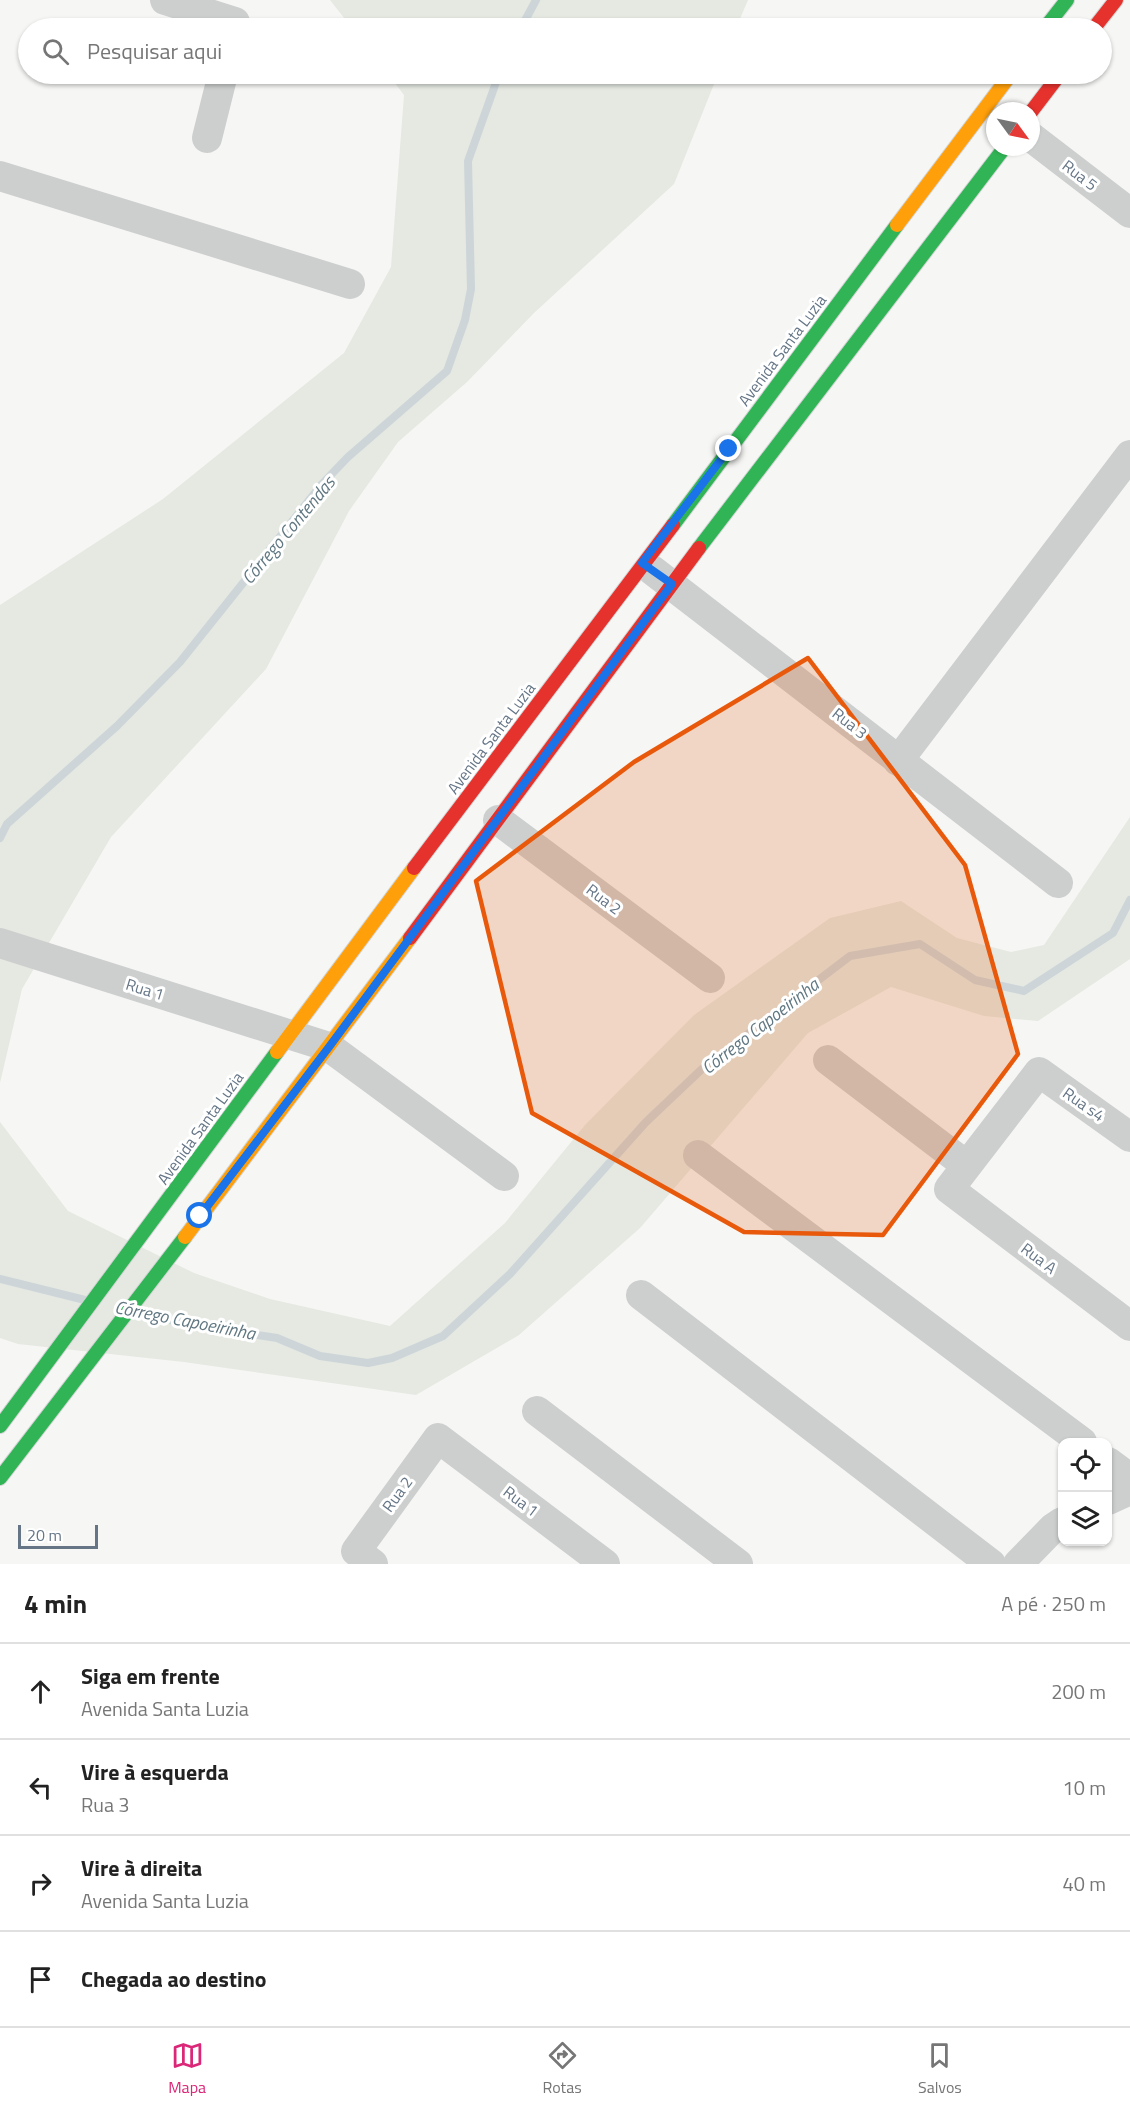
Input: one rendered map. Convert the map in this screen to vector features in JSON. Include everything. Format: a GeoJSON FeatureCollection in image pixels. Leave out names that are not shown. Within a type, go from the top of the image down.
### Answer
{"type":"FeatureCollection","features":[{"type":"Feature","properties":{"kind":"street"},"geometry":{"type":"LineString","coordinates":[[165,0],[222,18]]}},
{"type":"Feature","properties":{"kind":"street"},"geometry":{"type":"LineString","coordinates":[[1053,18],[1067,0]]}},
{"type":"Feature","properties":{"kind":"street"},"geometry":{"type":"LineString","coordinates":[[1102,18],[1116,0]]}},
{"type":"Feature","properties":{"kind":"street"},"geometry":{"type":"LineString","coordinates":[[207,138],[220,84]]}},
{"type":"Feature","properties":{"kind":"street","name":"Avenida Santa Luzia"},"geometry":{"type":"LineString","coordinates":[[995,102],[1005,84]]}},
{"type":"Feature","properties":{"kind":"street"},"geometry":{"type":"LineString","coordinates":[[1039,102],[1052,84]]}},
{"type":"Feature","properties":{"kind":"street","name":"Avenida Santa Luzia"},"geometry":{"type":"LineString","coordinates":[[0,1426],[642,563],[986,115]]}},
{"type":"Feature","properties":{"kind":"street","name":"Rua 5"},"geometry":{"type":"LineString","coordinates":[[1040,144],[1130,213]]}},
{"type":"Feature","properties":{"kind":"street"},"geometry":{"type":"LineString","coordinates":[[0,1478],[329,1047],[672,584],[998,156]]}},
{"type":"Feature","properties":{"kind":"street"},"geometry":{"type":"LineString","coordinates":[[0,176],[350,284]]}},
{"type":"Feature","properties":{"kind":"street"},"geometry":{"type":"LineString","coordinates":[[898,761],[1130,454]]}},
{"type":"Feature","properties":{"kind":"street","name":"Rua 3"},"geometry":{"type":"LineString","coordinates":[[642,563],[1058,883]]}},
{"type":"Feature","properties":{"kind":"street","name":"Rua 2"},"geometry":{"type":"LineString","coordinates":[[498,820],[710,978]]}},
{"type":"Feature","properties":{"kind":"street","name":"Rua 1"},"geometry":{"type":"LineString","coordinates":[[0,943],[329,1047]]}},
{"type":"Feature","properties":{"kind":"street"},"geometry":{"type":"LineString","coordinates":[[329,1047],[504,1176]]}},
{"type":"Feature","properties":{"kind":"street"},"geometry":{"type":"LineString","coordinates":[[828,1060],[966,1165]]}},
{"type":"Feature","properties":{"kind":"street","name":"Rua s4"},"geometry":{"type":"LineString","coordinates":[[966,1165],[1039,1072],[1130,1137]]}},
{"type":"Feature","properties":{"kind":"street"},"geometry":{"type":"LineString","coordinates":[[698,1155],[1075,1438]]}},
{"type":"Feature","properties":{"kind":"street","name":"Rua A"},"geometry":{"type":"LineString","coordinates":[[966,1165],[949,1189],[1130,1326]]}},
{"type":"Feature","properties":{"kind":"street"},"geometry":{"type":"LineString","coordinates":[[641,1295],[991,1564]]}},
{"type":"Feature","properties":{"kind":"street"},"geometry":{"type":"LineString","coordinates":[[537,1411],[738,1564]]}},
{"type":"Feature","properties":{"kind":"street","name":"Rua 1"},"geometry":{"type":"LineString","coordinates":[[438,1438],[605,1564]]}},
{"type":"Feature","properties":{"kind":"street","name":"Rua 2"},"geometry":{"type":"LineString","coordinates":[[365,1557],[438,1438]]}},
{"type":"Feature","properties":{"kind":"street"},"geometry":{"type":"LineString","coordinates":[[1112,1465],[1130,1478]]}},
{"type":"Feature","properties":{"kind":"street"},"geometry":{"type":"LineString","coordinates":[[1112,1498],[1130,1490]]}},
{"type":"Feature","properties":{"kind":"street"},"geometry":{"type":"LineString","coordinates":[[1018,1564],[1058,1525]]}},
{"type":"Feature","properties":{"kind":"highlighted area"},"geometry":{"type":"Polygon","coordinates":[[[808,658],[965,865],[1018,1054],[883,1235],[744,1232],[532,1113],[476,881],[634,762],[808,658]]]}},
{"type":"Feature","properties":{"kind":"shaded area"},"geometry":{"type":"Polygon","coordinates":[[[330,0],[748,0],[740,18],[344,18],[330,0]]]}},
{"type":"Feature","properties":{"kind":"shaded area"},"geometry":{"type":"Polygon","coordinates":[[[396,84],[714,84],[674,184],[534,313],[467,382],[398,442],[349,511],[266,669],[111,837],[22,989],[0,1083],[0,605],[163,499],[344,353],[391,267],[404,95],[396,84]]]}},
{"type":"Feature","properties":{"kind":"shaded area"},"geometry":{"type":"Polygon","coordinates":[[[1130,817],[1130,959],[1038,1021],[984,1016],[891,987],[808,1033],[640,1228],[519,1335],[416,1395],[184,1362],[18,1344],[0,1338],[0,1122],[68,1211],[194,1273],[270,1299],[390,1326],[505,1223],[585,1125],[694,1015],[830,918],[901,901],[957,938],[1011,952],[1044,945],[1130,817]]]}},
{"type":"Feature","properties":{"kind":"waterway","name":"Córrego Contendas"},"geometry":{"type":"LineString","coordinates":[[526,18],[536,0]]}},
{"type":"Feature","properties":{"kind":"waterway","name":"Córrego Contendas"},"geometry":{"type":"LineString","coordinates":[[0,838],[7,824],[117,726],[180,662],[322,484],[348,457],[447,371],[465,320],[471,289],[468,161],[495,84]]}},
{"type":"Feature","properties":{"kind":"waterway","name":"Córrego Capoeirinha"},"geometry":{"type":"LineString","coordinates":[[138,1312],[186,1324],[277,1338],[320,1356],[368,1363],[392,1358],[443,1336],[510,1274],[646,1122],[702,1069],[850,956],[920,944],[975,980],[1024,991],[1113,933],[1130,900]]}},
{"type":"Feature","properties":{"kind":"waterway","name":"Córrego Capoeirinha"},"geometry":{"type":"LineString","coordinates":[[0,1279],[85,1300]]}},
{"type":"Feature","properties":{"kind":"traffic: fast"},"geometry":{"type":"LineString","coordinates":[[1053,18],[1067,0]]}},
{"type":"Feature","properties":{"kind":"traffic: fast"},"geometry":{"type":"LineString","coordinates":[[699,548],[998,156]]}},
{"type":"Feature","properties":{"kind":"traffic: fast"},"geometry":{"type":"LineString","coordinates":[[673,525],[897,225]]}},
{"type":"Feature","properties":{"kind":"traffic: fast"},"geometry":{"type":"LineString","coordinates":[[0,1426],[277,1052]]}},
{"type":"Feature","properties":{"kind":"traffic: fast"},"geometry":{"type":"LineString","coordinates":[[0,1478],[185,1237]]}},
{"type":"Feature","properties":{"kind":"traffic: slow"},"geometry":{"type":"LineString","coordinates":[[897,225],[1003,84]]}},
{"type":"Feature","properties":{"kind":"traffic: slow"},"geometry":{"type":"LineString","coordinates":[[277,1052],[414,868]]}},
{"type":"Feature","properties":{"kind":"traffic: slow"},"geometry":{"type":"LineString","coordinates":[[185,1237],[410,938]]}},
{"type":"Feature","properties":{"kind":"traffic: jam"},"geometry":{"type":"LineString","coordinates":[[1102,18],[1116,0]]}},
{"type":"Feature","properties":{"kind":"traffic: jam"},"geometry":{"type":"LineString","coordinates":[[1039,102],[1052,84]]}},
{"type":"Feature","properties":{"kind":"traffic: jam"},"geometry":{"type":"LineString","coordinates":[[414,868],[673,525]]}},
{"type":"Feature","properties":{"kind":"traffic: jam"},"geometry":{"type":"LineString","coordinates":[[410,938],[699,548]]}},
{"type":"Feature","properties":{"kind":"route"},"geometry":{"type":"LineString","coordinates":[[200,1216],[512,802],[672,584],[642,563],[729,449]]}}]}
